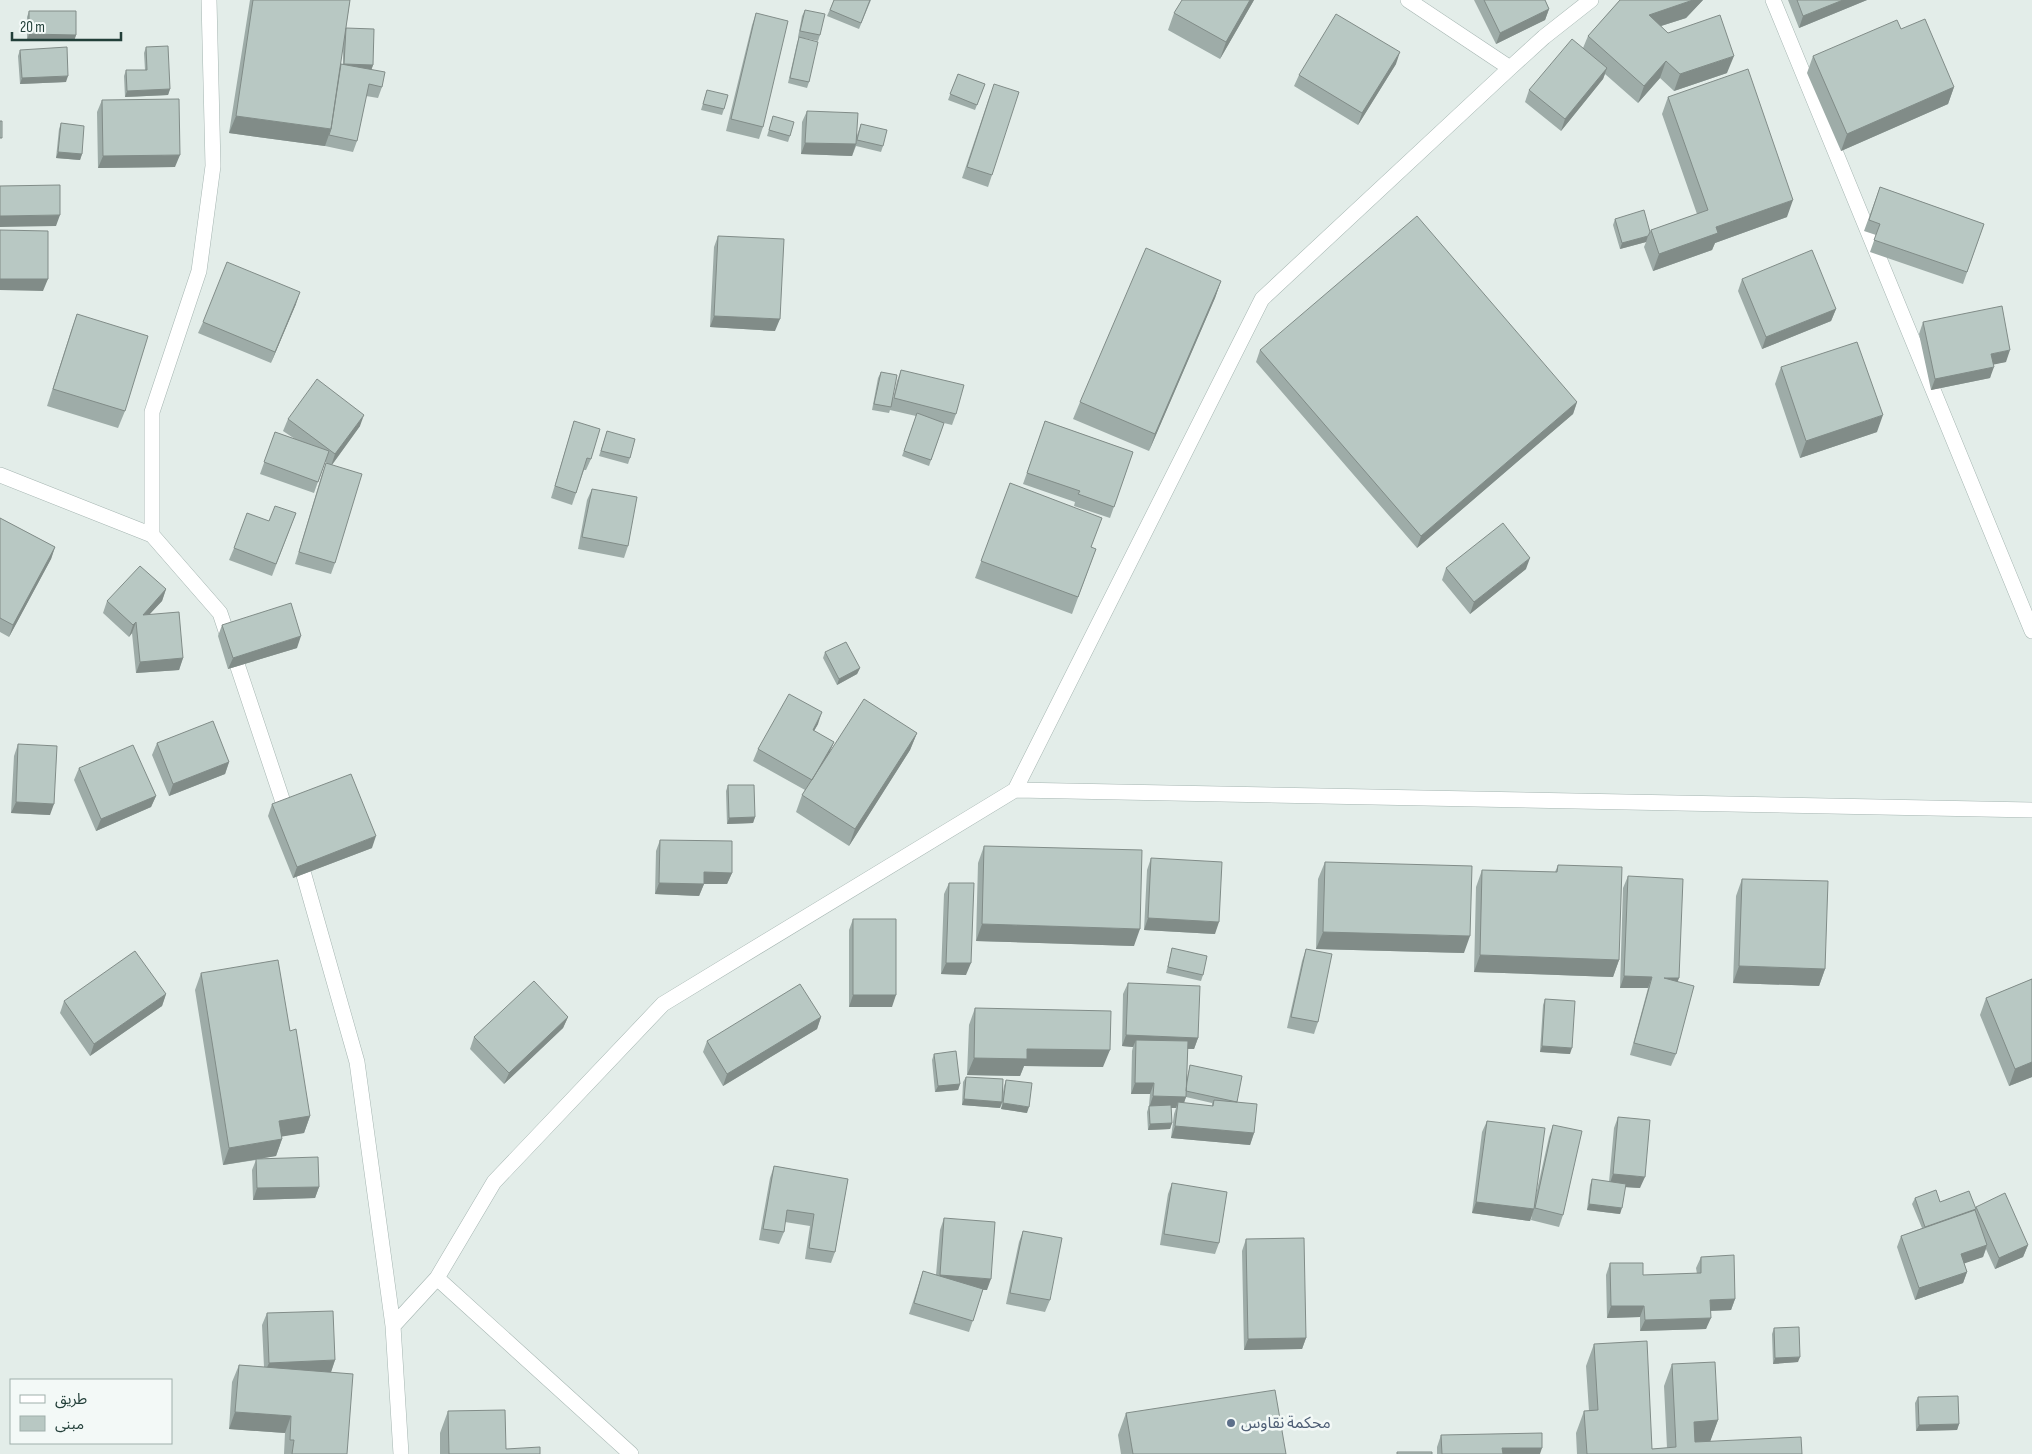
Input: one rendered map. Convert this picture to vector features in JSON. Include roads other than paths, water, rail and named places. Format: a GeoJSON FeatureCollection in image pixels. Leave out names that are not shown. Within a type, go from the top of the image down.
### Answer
{"type":"FeatureCollection","features":[{"type":"Feature","properties":{"kind":"street"},"geometry":{"type":"LineString","coordinates":[[152,535],[152,412],[200,271],[213,166],[210,0]]}},
{"type":"Feature","properties":{"kind":"street"},"geometry":{"type":"LineString","coordinates":[[1408,0],[1510,68]]}},
{"type":"Feature","properties":{"kind":"street"},"geometry":{"type":"LineString","coordinates":[[393,1326],[437,1278],[494,1182],[663,1004],[1015,790],[1262,299],[1544,37],[1591,0]]}},
{"type":"Feature","properties":{"kind":"street"},"geometry":{"type":"LineString","coordinates":[[1773,0],[2032,631]]}},
{"type":"Feature","properties":{"kind":"street"},"geometry":{"type":"LineString","coordinates":[[0,475],[152,535],[220,613],[289,820],[357,1062],[393,1326],[401,1454]]}},
{"type":"Feature","properties":{"kind":"street"},"geometry":{"type":"LineString","coordinates":[[1015,790],[2032,810]]}},
{"type":"Feature","properties":{"kind":"street"},"geometry":{"type":"LineString","coordinates":[[437,1278],[631,1454]]}},
{"type":"Feature","properties":{"kind":"place","name":"محكمة نقاوس"},"geometry":{"type":"Point","coordinates":[1231,1423]}}]}
